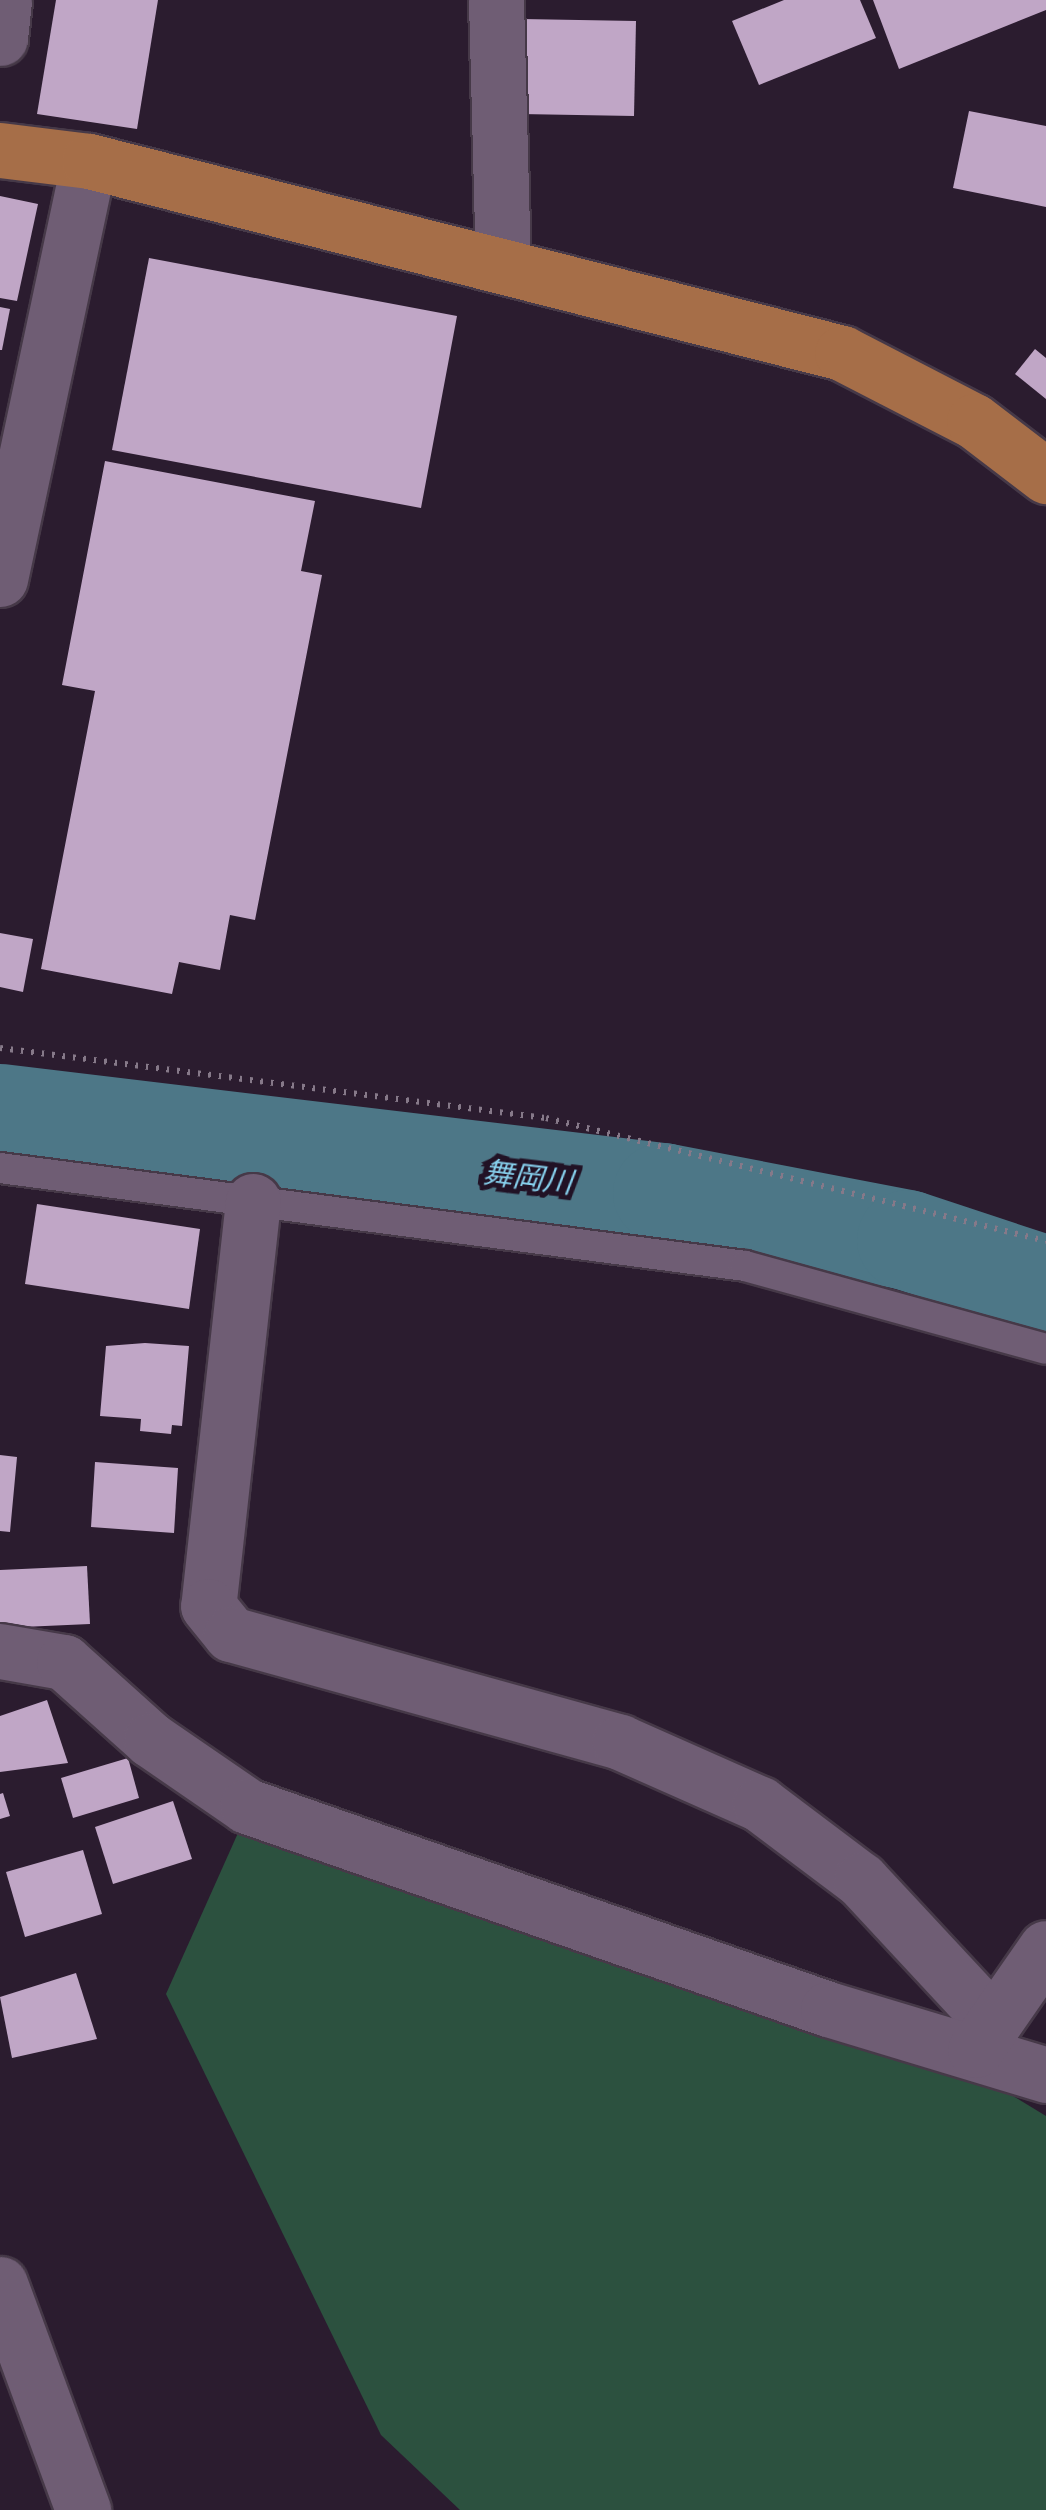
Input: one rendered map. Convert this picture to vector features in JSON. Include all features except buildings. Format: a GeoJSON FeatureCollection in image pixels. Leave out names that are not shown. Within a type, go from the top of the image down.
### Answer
{"type":"FeatureCollection","features":[{"type":"Feature","properties":{"kind":"main road"},"geometry":{"type":"LineString","coordinates":[[0,150],[89,161],[842,353],[974,421],[1046,476]]}},
{"type":"Feature","properties":{"kind":"street"},"geometry":{"type":"LineString","coordinates":[[0,38],[4,0]]}},
{"type":"Feature","properties":{"kind":"street"},"geometry":{"type":"LineString","coordinates":[[496,0],[502,264]]}},
{"type":"Feature","properties":{"kind":"street"},"geometry":{"type":"LineString","coordinates":[[0,579],[89,161]]}},
{"type":"Feature","properties":{"kind":"street"},"geometry":{"type":"LineString","coordinates":[[254,1201],[208,1606],[231,1634],[620,1742],[760,1804],[861,1880],[984,2036],[1046,2075]]}},
{"type":"Feature","properties":{"kind":"street"},"geometry":{"type":"LineString","coordinates":[[0,1651],[64,1662],[151,1740],[247,1806],[828,2009],[984,2036]]}},
{"type":"Feature","properties":{"kind":"street"},"geometry":{"type":"LineString","coordinates":[[984,2036],[1046,1948]]}},
{"type":"Feature","properties":{"kind":"street"},"geometry":{"type":"LineString","coordinates":[[0,2284],[83,2510]]}},
{"type":"Feature","properties":{"kind":"lane"},"geometry":{"type":"LineString","coordinates":[[0,1168],[745,1266],[1046,1349]]}},
{"type":"Feature","properties":{"kind":"path"},"geometry":{"type":"LineString","coordinates":[[0,1048],[546,1118],[1046,1241]]}},
{"type":"Feature","properties":{"kind":"green space"},"geometry":{"type":"Polygon","coordinates":[[[238,1833],[975,2073],[1046,2116],[1046,2510],[460,2510],[381,2435],[166,1994],[238,1833]]]}},
{"type":"Feature","properties":{"kind":"waterway","name":"舞岡川"},"geometry":{"type":"LineString","coordinates":[[0,1114],[663,1193],[907,1240],[1046,1286]]}}]}
